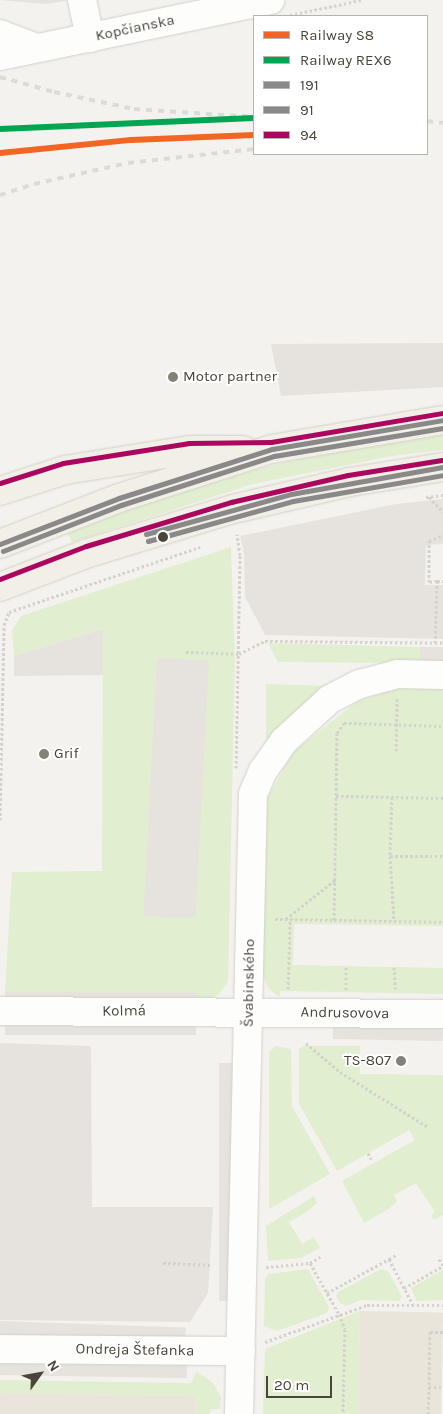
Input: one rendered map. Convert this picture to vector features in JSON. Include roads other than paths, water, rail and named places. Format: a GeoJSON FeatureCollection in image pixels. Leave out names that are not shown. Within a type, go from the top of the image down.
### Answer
{"type":"FeatureCollection","features":[{"type":"Feature","properties":{"kind":"main road"},"geometry":{"type":"LineString","coordinates":[[0,544],[119,498],[272,449],[443,420]]}},
{"type":"Feature","properties":{"kind":"main road"},"geometry":{"type":"LineString","coordinates":[[0,491],[65,470],[190,450],[272,449]]}},
{"type":"Feature","properties":{"kind":"main road"},"geometry":{"type":"LineString","coordinates":[[0,587],[88,553],[210,515],[350,482],[443,467]]}},
{"type":"Feature","properties":{"kind":"street"},"geometry":{"type":"LineString","coordinates":[[82,0],[90,38]]}},
{"type":"Feature","properties":{"kind":"street","name":"Kopčianska"},"geometry":{"type":"LineString","coordinates":[[0,56],[270,0]]}},
{"type":"Feature","properties":{"kind":"street"},"geometry":{"type":"LineString","coordinates":[[0,34],[36,48]]}},
{"type":"Feature","properties":{"kind":"street","name":"Švabinského"},"geometry":{"type":"LineString","coordinates":[[239,1414],[253,794],[263,771],[284,741],[325,704],[360,684],[397,674],[443,675]]}},
{"type":"Feature","properties":{"kind":"street","name":"Kolmá"},"geometry":{"type":"LineString","coordinates":[[0,1011],[248,1012]]}},
{"type":"Feature","properties":{"kind":"street","name":"Andrusovova"},"geometry":{"type":"LineString","coordinates":[[248,1012],[443,1014]]}},
{"type":"Feature","properties":{"kind":"street","name":"Ondreja Štefanka"},"geometry":{"type":"LineString","coordinates":[[0,1349],[241,1351]]}},
{"type":"Feature","properties":{"kind":"railway"},"geometry":{"type":"LineString","coordinates":[[0,77],[54,92],[134,109],[253,117]]}},
{"type":"Feature","properties":{"kind":"railway"},"geometry":{"type":"LineString","coordinates":[[428,121],[443,123]]}},
{"type":"Feature","properties":{"kind":"railway"},"geometry":{"type":"LineString","coordinates":[[0,195],[34,184],[128,163],[253,149]]}},
{"type":"Feature","properties":{"kind":"rail line","name":"REX6"},"geometry":{"type":"LineString","coordinates":[[0,129],[253,118]]}},
{"type":"Feature","properties":{"kind":"rail line","name":"S8"},"geometry":{"type":"LineString","coordinates":[[0,153],[131,140],[253,135]]}},
{"type":"Feature","properties":{"kind":"place","name":"Motor partner"},"geometry":{"type":"Point","coordinates":[173,377]}},
{"type":"Feature","properties":{"kind":"place","name":"Grif"},"geometry":{"type":"Point","coordinates":[44,754]}},
{"type":"Feature","properties":{"kind":"place","name":"TS-807"},"geometry":{"type":"Point","coordinates":[401,1061]}}]}
